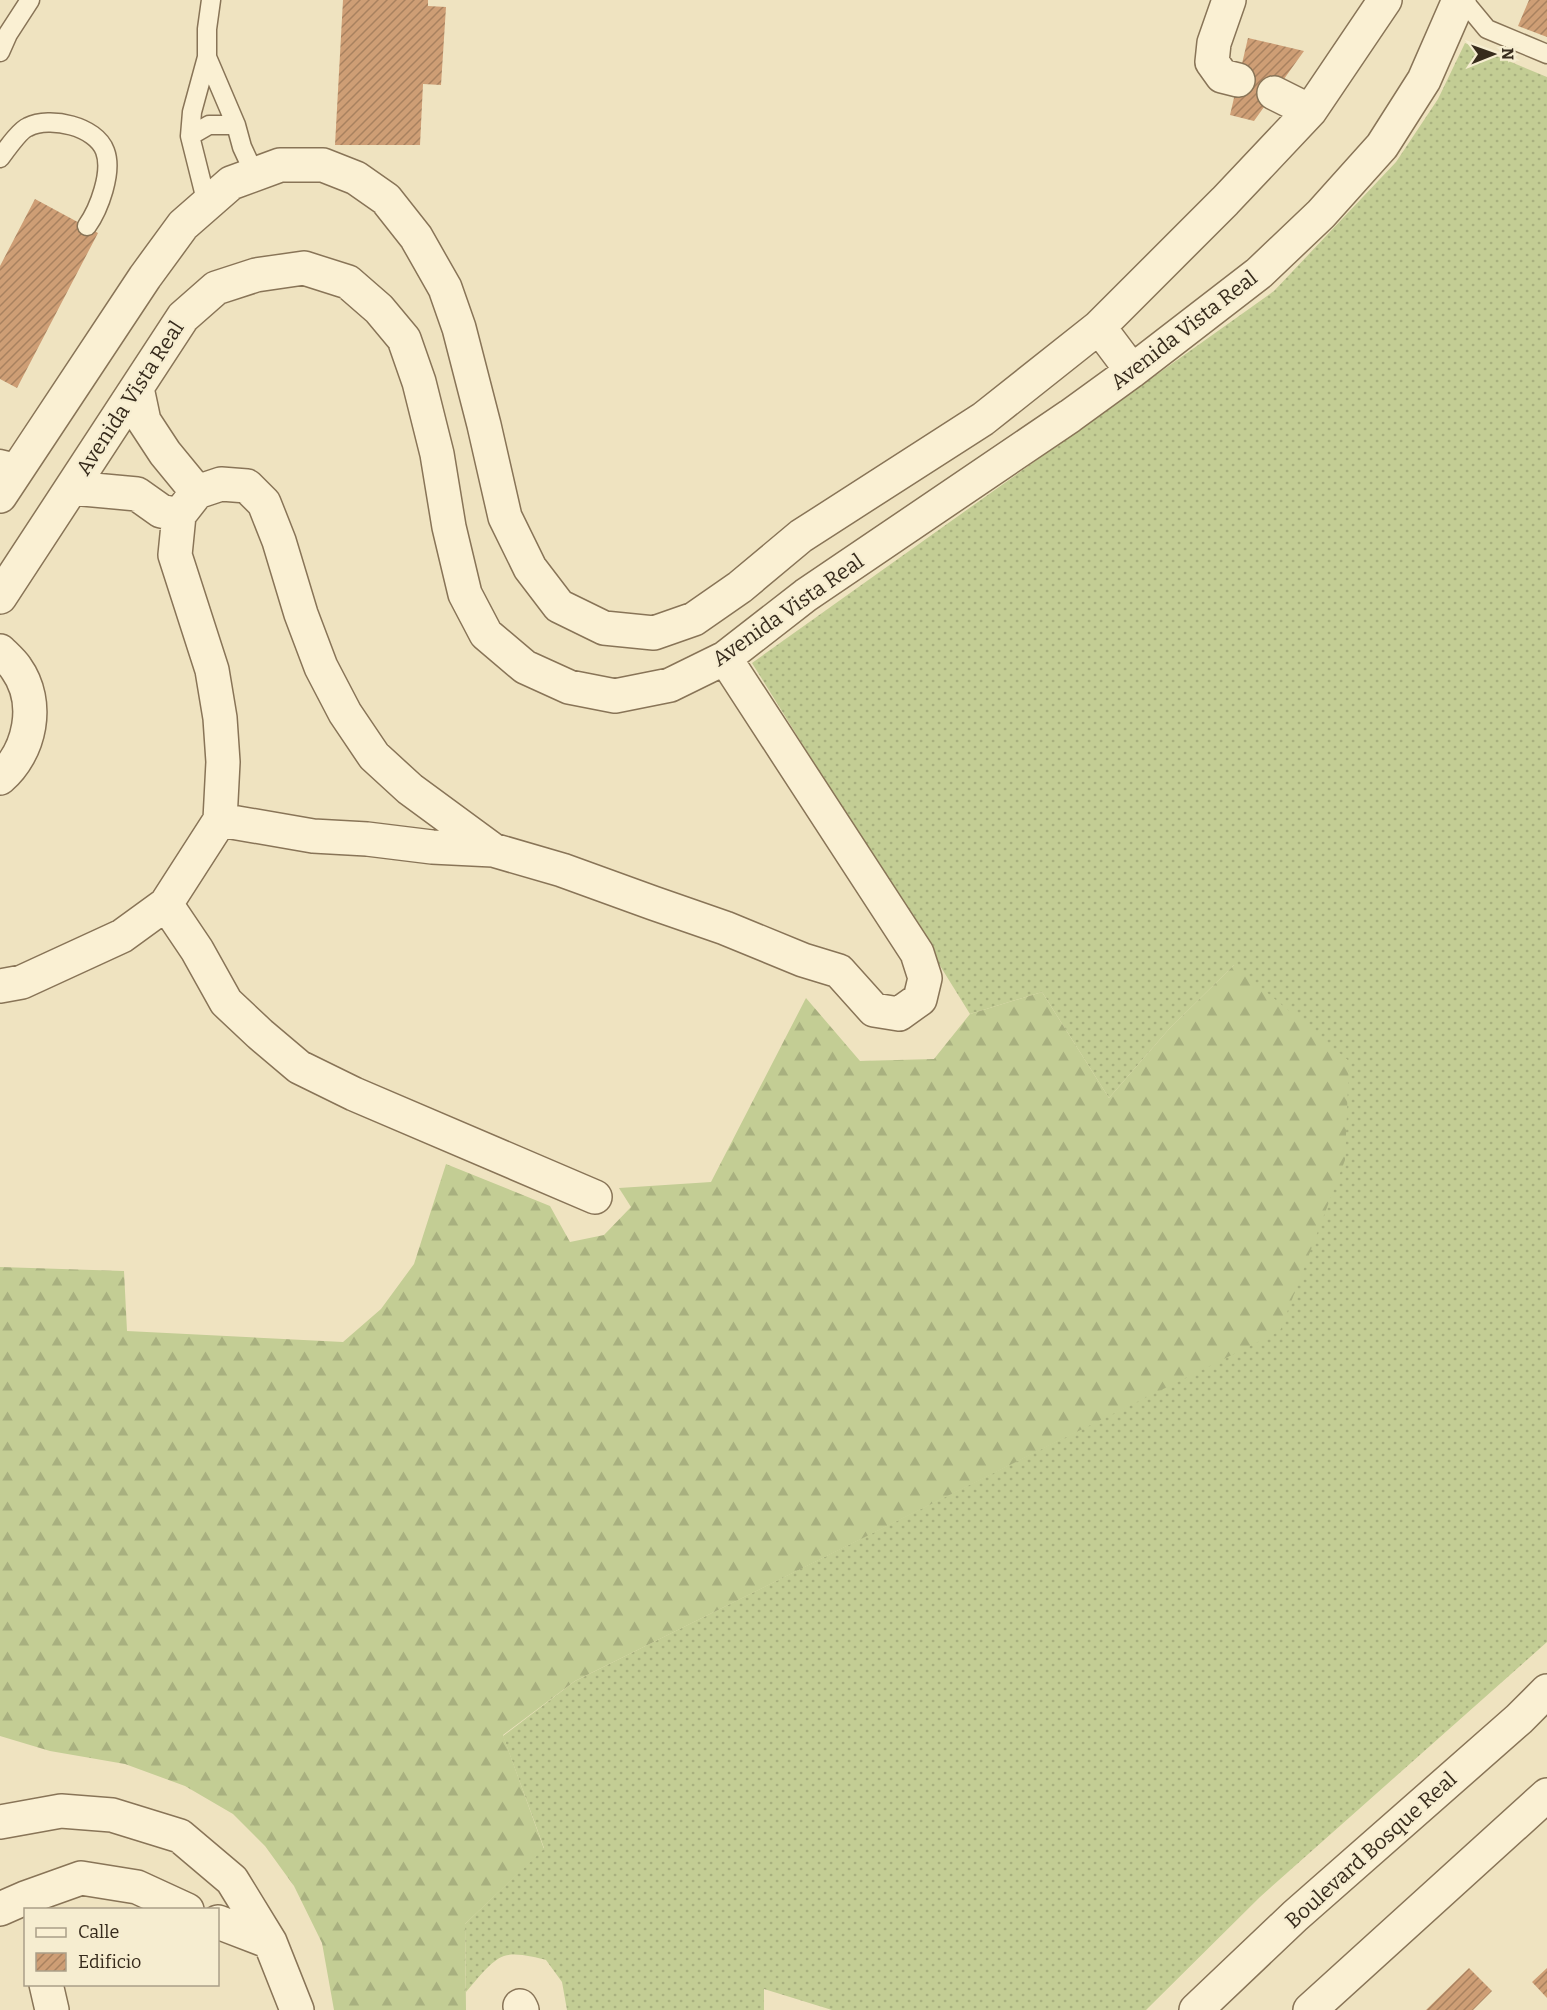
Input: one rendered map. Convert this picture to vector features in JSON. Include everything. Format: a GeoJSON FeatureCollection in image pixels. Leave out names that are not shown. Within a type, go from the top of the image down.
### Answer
{"type":"FeatureCollection","features":[{"type":"Feature","properties":{"kind":"street"},"geometry":{"type":"LineString","coordinates":[[1229,0],[1214,43],[1212,62],[1230,78]]}},
{"type":"Feature","properties":{"kind":"street"},"geometry":{"type":"LineString","coordinates":[[0,496],[11,462],[183,225],[231,183],[280,165],[323,165],[356,178],[386,200],[416,237],[445,288],[459,328],[505,517],[530,568],[559,606],[604,628],[654,633],[694,619],[740,587],[801,536],[983,418],[1099,327],[1225,201],[1310,111],[1385,0]]}},
{"type":"Feature","properties":{"kind":"street","name":"Avenida Vista Real"},"geometry":{"type":"LineString","coordinates":[[0,597],[183,317],[216,288],[256,275],[304,268],[348,282],[379,309],[404,339],[419,382],[437,454],[449,527],[465,594],[486,634],[525,667],[568,687],[615,696],[670,685],[724,658],[807,594],[1132,371],[1259,273],[1321,214],[1382,146],[1424,80],[1461,0]]}},
{"type":"Feature","properties":{"kind":"street"},"geometry":{"type":"LineString","coordinates":[[1274,93],[1310,111]]}},
{"type":"Feature","properties":{"kind":"street"},"geometry":{"type":"LineString","coordinates":[[1099,327],[1132,371]]}},
{"type":"Feature","properties":{"kind":"street"},"geometry":{"type":"LineString","coordinates":[[0,986],[22,982],[122,936],[166,904],[220,820],[223,762],[220,718],[209,661],[175,555],[188,503],[165,453],[144,421],[137,388]]}},
{"type":"Feature","properties":{"kind":"street"},"geometry":{"type":"LineString","coordinates":[[983,418],[1008,458]]}},
{"type":"Feature","properties":{"kind":"street"},"geometry":{"type":"LineString","coordinates":[[437,454],[484,425]]}},
{"type":"Feature","properties":{"kind":"street"},"geometry":{"type":"LineString","coordinates":[[72,488],[136,494],[161,511],[188,503],[221,484],[247,486],[264,503],[321,667],[345,713],[374,756],[410,789],[493,850]]}},
{"type":"Feature","properties":{"kind":"street"},"geometry":{"type":"LineString","coordinates":[[0,651],[17,669],[28,693],[30,720],[25,746],[10,769],[0,778]]}},
{"type":"Feature","properties":{"kind":"street"},"geometry":{"type":"LineString","coordinates":[[220,820],[313,836],[493,850],[562,870],[725,928],[803,960],[839,971],[874,1010],[899,1014],[920,999],[925,978],[917,952],[724,658]]}},
{"type":"Feature","properties":{"kind":"street"},"geometry":{"type":"LineString","coordinates":[[166,904],[197,950],[226,1002],[299,1067],[354,1094],[595,1197]]}},
{"type":"Feature","properties":{"kind":"street","name":"Boulevard Bosque Real"},"geometry":{"type":"LineString","coordinates":[[1196,2010],[1296,1916],[1519,1719],[1547,1691]]}},
{"type":"Feature","properties":{"kind":"street"},"geometry":{"type":"LineString","coordinates":[[1310,2010],[1547,1794]]}},
{"type":"Feature","properties":{"kind":"street"},"geometry":{"type":"LineString","coordinates":[[0,1822],[61,1811],[112,1815],[180,1836],[232,1880],[270,1942],[297,2010]]}},
{"type":"Feature","properties":{"kind":"street"},"geometry":{"type":"LineString","coordinates":[[18,1905],[81,1878],[137,1887],[183,1908]]}},
{"type":"Feature","properties":{"kind":"street"},"geometry":{"type":"LineString","coordinates":[[219,1922],[270,1942]]}},
{"type":"Feature","properties":{"kind":"street"},"geometry":{"type":"LineString","coordinates":[[46,1986],[52,2010]]}},
{"type":"Feature","properties":{"kind":"lane"},"geometry":{"type":"LineString","coordinates":[[0,52],[8,34],[30,0]]}},
{"type":"Feature","properties":{"kind":"lane"},"geometry":{"type":"LineString","coordinates":[[207,204],[190,135],[192,112],[207,57],[207,29],[211,0]]}},
{"type":"Feature","properties":{"kind":"lane"},"geometry":{"type":"LineString","coordinates":[[1461,0],[1487,29],[1547,54]]}},
{"type":"Feature","properties":{"kind":"lane"},"geometry":{"type":"LineString","coordinates":[[207,57],[255,175]]}},
{"type":"Feature","properties":{"kind":"lane"},"geometry":{"type":"LineString","coordinates":[[0,158],[26,127],[49,122],[75,126],[96,139],[105,151],[107,172],[103,193],[87,226]]}},
{"type":"Feature","properties":{"kind":"lane"},"geometry":{"type":"LineString","coordinates":[[190,135],[209,125],[236,125]]}},
{"type":"Feature","properties":{"kind":"green space"},"geometry":{"type":"Polygon","coordinates":[[[1465,43],[1547,77],[1547,1642],[1260,1897],[1146,2010],[832,2010],[764,1989],[764,2010],[567,2010],[562,1982],[546,1960],[525,1955],[499,1958],[466,1992],[465,1924],[544,1848],[503,1736],[575,1681],[1280,1330],[1234,965],[1169,1029],[1109,1098],[1042,992],[970,1014],[752,663],[1274,291],[1396,162],[1438,99],[1465,43]]]}},
{"type":"Feature","properties":{"kind":"green space"},"geometry":{"type":"Polygon","coordinates":[[[1234,965],[1349,1061],[1345,1160],[1280,1331],[575,1681],[503,1735],[544,1849],[465,1924],[466,2010],[334,2010],[322,1943],[294,1886],[265,1846],[233,1814],[185,1786],[125,1764],[50,1751],[0,1736],[0,1267],[124,1271],[127,1331],[343,1342],[381,1309],[414,1264],[446,1164],[550,1206],[570,1242],[604,1235],[631,1207],[619,1188],[711,1182],[806,998],[860,1061],[934,1059],[970,1014],[1042,992],[1109,1098],[1169,1029],[1234,965]]]}},
{"type":"Feature","properties":{"kind":"building"},"geometry":{"type":"Polygon","coordinates":[[[343,0],[428,0],[428,6],[446,7],[441,85],[423,84],[420,145],[335,145],[343,0]]]}},
{"type":"Feature","properties":{"kind":"building"},"geometry":{"type":"Polygon","coordinates":[[[1529,0],[1547,0],[1547,37],[1518,26],[1529,0]]]}},
{"type":"Feature","properties":{"kind":"building"},"geometry":{"type":"Polygon","coordinates":[[[1248,38],[1304,51],[1254,121],[1230,115],[1248,38]]]}},
{"type":"Feature","properties":{"kind":"building"},"geometry":{"type":"Polygon","coordinates":[[[35,199],[98,233],[17,388],[0,379],[0,266],[35,199]]]}},
{"type":"Feature","properties":{"kind":"building"},"geometry":{"type":"Polygon","coordinates":[[[1469,1968],[1492,1991],[1473,2010],[1426,2010],[1469,1968]]]}},
{"type":"Feature","properties":{"kind":"building"},"geometry":{"type":"Polygon","coordinates":[[[1547,1968],[1547,1998],[1532,1982],[1547,1968]]]}}]}
